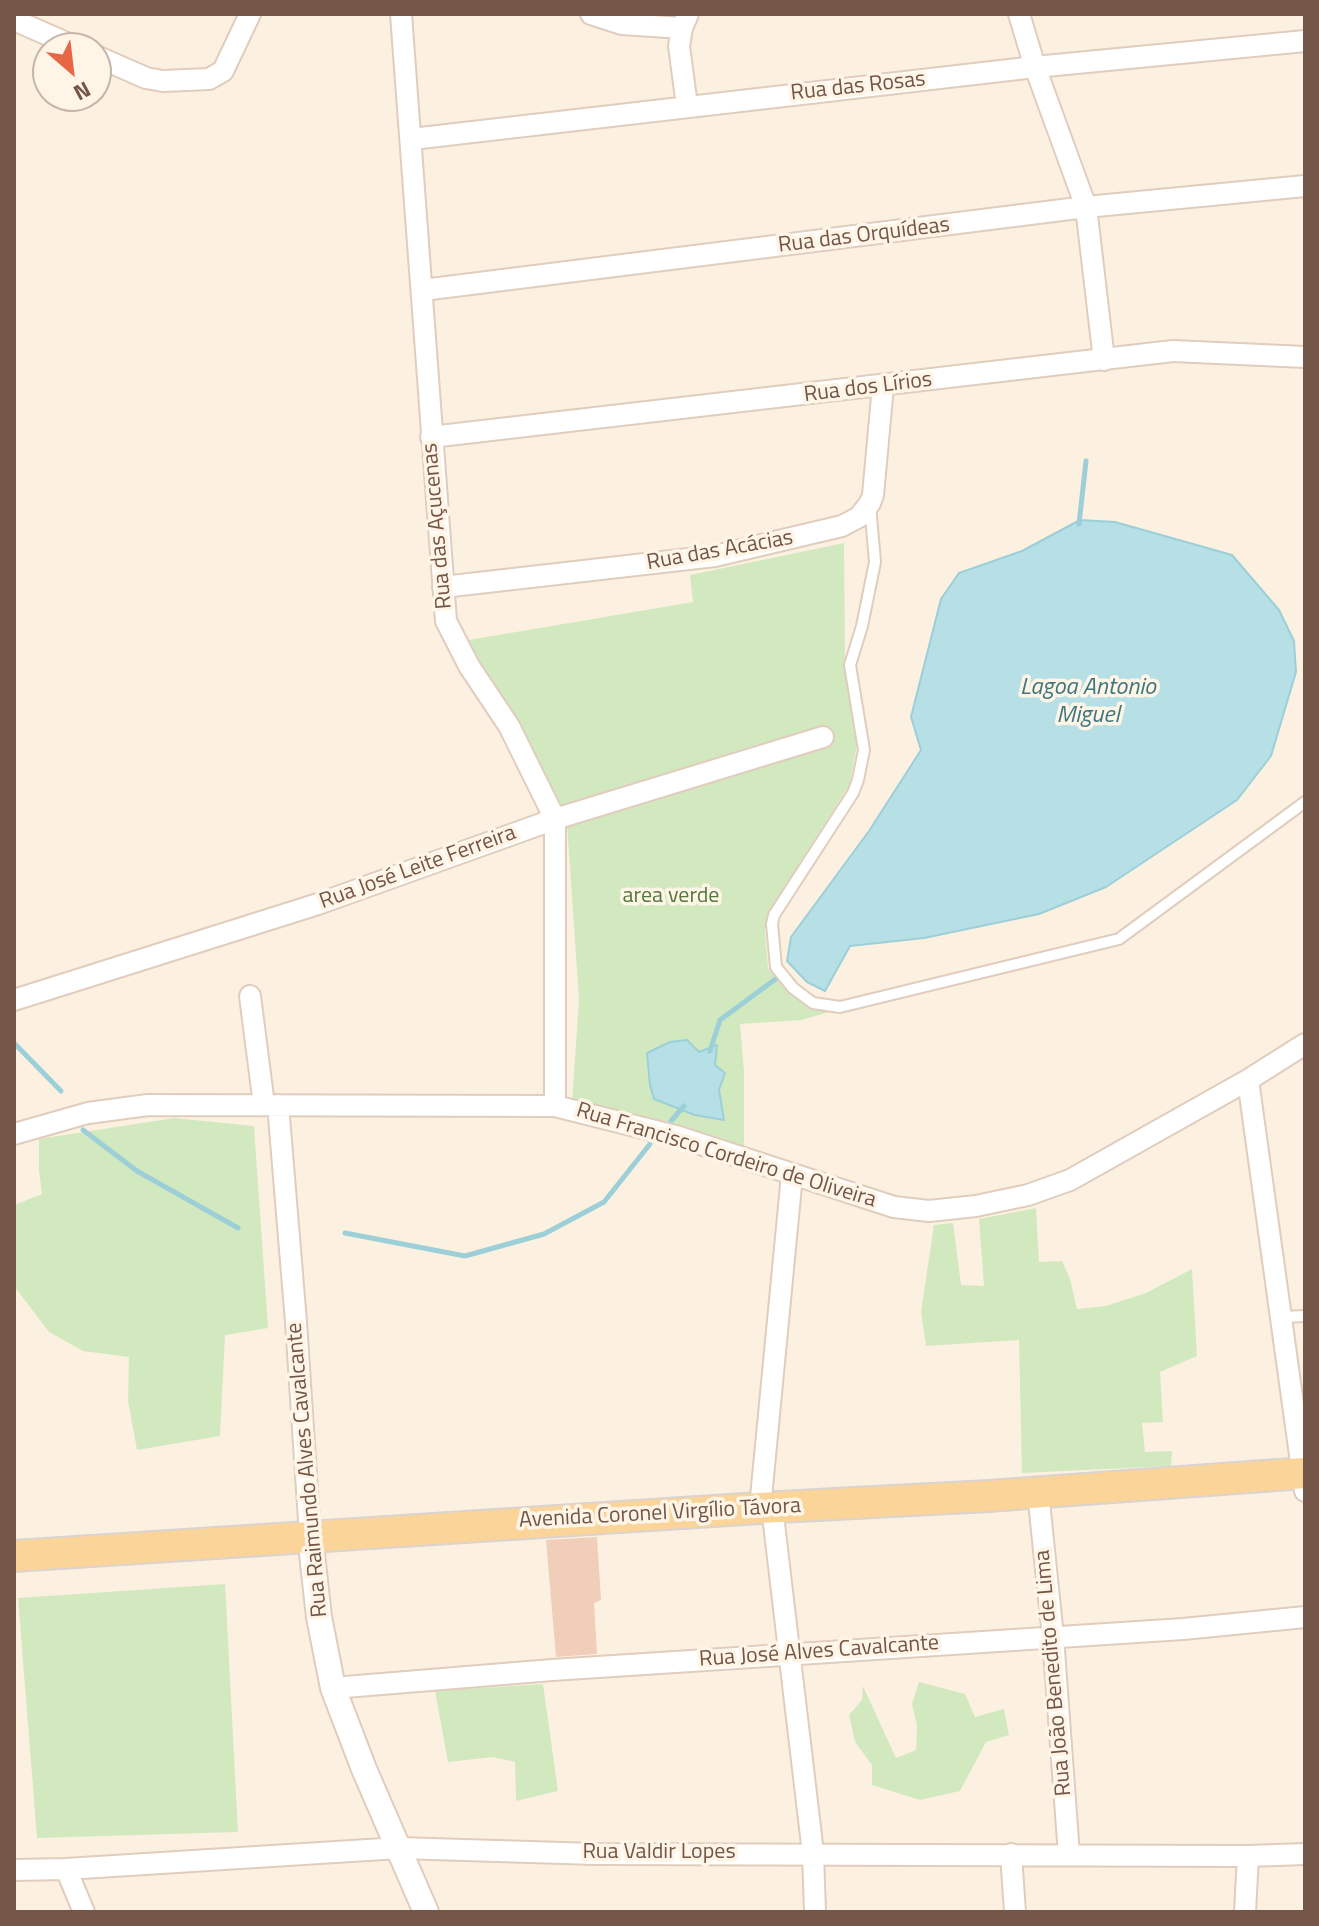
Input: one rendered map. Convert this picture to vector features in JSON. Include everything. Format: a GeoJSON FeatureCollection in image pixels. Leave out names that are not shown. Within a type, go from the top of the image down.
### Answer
{"type":"FeatureCollection","features":[{"type":"Feature","properties":{"kind":"main road","name":"Avenida Coronel Virgílio Távora"},"geometry":{"type":"LineString","coordinates":[[14,1556],[766,1508],[1304,1479]]}},
{"type":"Feature","properties":{"kind":"street"},"geometry":{"type":"LineString","coordinates":[[112,63],[146,78],[163,81],[209,79],[223,71],[250,14]]}},
{"type":"Feature","properties":{"kind":"street","name":"Rua das Açucenas"},"geometry":{"type":"LineString","coordinates":[[401,14],[446,621],[509,726],[555,819],[555,1106]]}},
{"type":"Feature","properties":{"kind":"street"},"geometry":{"type":"LineString","coordinates":[[591,14],[622,24],[685,21],[679,46],[687,106]]}},
{"type":"Feature","properties":{"kind":"street"},"geometry":{"type":"LineString","coordinates":[[1019,14],[1086,207],[1104,360]]}},
{"type":"Feature","properties":{"kind":"street"},"geometry":{"type":"LineString","coordinates":[[14,20],[41,32]]}},
{"type":"Feature","properties":{"kind":"street","name":"Rua das Rosas"},"geometry":{"type":"LineString","coordinates":[[412,139],[1035,67],[1305,41]]}},
{"type":"Feature","properties":{"kind":"street","name":"Rua das Orquídeas"},"geometry":{"type":"LineString","coordinates":[[423,290],[1086,207],[1305,186]]}},
{"type":"Feature","properties":{"kind":"street","name":"Rua dos Lírios"},"geometry":{"type":"LineString","coordinates":[[431,437],[1192,350],[1305,357]]}},
{"type":"Feature","properties":{"kind":"street"},"geometry":{"type":"LineString","coordinates":[[870,503],[883,386]]}},
{"type":"Feature","properties":{"kind":"street","name":"Rua das Acácias"},"geometry":{"type":"LineString","coordinates":[[443,587],[715,556],[842,526],[859,517],[870,503]]}},
{"type":"Feature","properties":{"kind":"street","name":"Rua José Leite Ferreira"},"geometry":{"type":"LineString","coordinates":[[14,1000],[318,904],[555,819],[823,737]]}},
{"type":"Feature","properties":{"kind":"street","name":"Rua Raimundo Alves Cavalcante"},"geometry":{"type":"LineString","coordinates":[[250,996],[271,1105],[319,1617],[333,1688],[426,1912]]}},
{"type":"Feature","properties":{"kind":"street","name":"Rua Francisco Cordeiro de Oliveira"},"geometry":{"type":"LineString","coordinates":[[14,1134],[111,1108],[171,1104],[555,1106],[679,1137],[894,1207],[929,1211],[976,1206],[1028,1195],[1070,1180],[1248,1080],[1305,1044]]}},
{"type":"Feature","properties":{"kind":"street"},"geometry":{"type":"LineString","coordinates":[[1248,1080],[1304,1479]]}},
{"type":"Feature","properties":{"kind":"street"},"geometry":{"type":"LineString","coordinates":[[792,1175],[766,1508],[813,1853],[815,1912]]}},
{"type":"Feature","properties":{"kind":"street","name":"Rua João Benedito de Lima"},"geometry":{"type":"LineString","coordinates":[[1038,1492],[1053,1637],[1069,1855]]}},
{"type":"Feature","properties":{"kind":"street","name":"Rua José Alves Cavalcante"},"geometry":{"type":"LineString","coordinates":[[333,1688],[552,1670],[1183,1629],[1305,1617]]}},
{"type":"Feature","properties":{"kind":"street","name":"Rua Valdir Lopes"},"geometry":{"type":"LineString","coordinates":[[14,1870],[399,1848],[595,1854],[1305,1854]]}},
{"type":"Feature","properties":{"kind":"street"},"geometry":{"type":"LineString","coordinates":[[1011,1854],[1015,1912]]}},
{"type":"Feature","properties":{"kind":"street"},"geometry":{"type":"LineString","coordinates":[[1245,1912],[1248,1856]]}},
{"type":"Feature","properties":{"kind":"street"},"geometry":{"type":"LineString","coordinates":[[66,1869],[84,1912]]}},
{"type":"Feature","properties":{"kind":"lane"},"geometry":{"type":"LineString","coordinates":[[870,503],[875,562],[862,626],[850,665],[864,750],[858,780],[853,793],[774,915],[772,924],[776,967],[793,988],[813,1003],[840,1007],[1119,939],[1305,802]]}},
{"type":"Feature","properties":{"kind":"lane"},"geometry":{"type":"LineString","coordinates":[[1283,1317],[1305,1316]]}},
{"type":"Feature","properties":{"kind":"green space","name":"area verde"},"geometry":{"type":"Polygon","coordinates":[[[844,543],[845,657],[857,745],[850,784],[774,904],[765,930],[768,968],[810,1009],[829,1012],[802,1020],[740,1024],[744,1071],[744,1149],[572,1103],[579,999],[567,824],[830,744],[830,728],[560,809],[463,641],[693,602],[690,575],[844,543]]]}},
{"type":"Feature","properties":{"kind":"green space"},"geometry":{"type":"Polygon","coordinates":[[[174,1118],[254,1126],[268,1328],[225,1335],[220,1436],[137,1450],[128,1401],[129,1357],[83,1351],[49,1332],[14,1286],[14,1205],[42,1194],[39,1139],[174,1118]]]}},
{"type":"Feature","properties":{"kind":"green space"},"geometry":{"type":"Polygon","coordinates":[[[1036,1208],[1039,1262],[1062,1261],[1077,1309],[1106,1306],[1146,1293],[1192,1269],[1197,1356],[1160,1372],[1163,1422],[1142,1423],[1145,1452],[1172,1451],[1171,1466],[1022,1473],[1019,1340],[926,1346],[921,1312],[934,1225],[953,1223],[961,1285],[984,1286],[979,1219],[1036,1208]]]}},
{"type":"Feature","properties":{"kind":"green space"},"geometry":{"type":"Polygon","coordinates":[[[225,1584],[238,1832],[37,1838],[18,1598],[225,1584]]]}},
{"type":"Feature","properties":{"kind":"green space"},"geometry":{"type":"Polygon","coordinates":[[[919,1682],[965,1694],[975,1717],[1004,1709],[1009,1735],[986,1742],[960,1791],[920,1800],[872,1785],[872,1765],[855,1742],[849,1715],[862,1700],[863,1686],[896,1758],[916,1750],[917,1726],[912,1704],[919,1682]]]}},
{"type":"Feature","properties":{"kind":"green space"},"geometry":{"type":"Polygon","coordinates":[[[543,1684],[558,1791],[516,1801],[515,1762],[493,1757],[448,1762],[435,1691],[543,1684]]]}},
{"type":"Feature","properties":{"kind":"water","name":"Lagoa Antonio Miguel"},"geometry":{"type":"Polygon","coordinates":[[[1080,520],[1115,522],[1232,555],[1279,610],[1294,641],[1296,672],[1271,756],[1237,800],[1106,887],[1039,914],[924,938],[850,946],[825,991],[807,982],[787,961],[791,937],[869,831],[921,750],[911,717],[941,599],[959,573],[1022,551],[1080,520]]]}},
{"type":"Feature","properties":{"kind":"water"},"geometry":{"type":"Polygon","coordinates":[[[687,1040],[699,1052],[717,1045],[715,1065],[725,1073],[719,1090],[724,1120],[695,1115],[654,1099],[647,1053],[670,1042],[687,1040]]]}},
{"type":"Feature","properties":{"kind":"building"},"geometry":{"type":"Polygon","coordinates":[[[597,1537],[601,1600],[594,1603],[597,1654],[556,1657],[546,1540],[597,1537]]]}},
{"type":"Feature","properties":{"kind":"waterway"},"geometry":{"type":"LineString","coordinates":[[1079,524],[1086,461]]}},
{"type":"Feature","properties":{"kind":"waterway"},"geometry":{"type":"LineString","coordinates":[[710,1051],[720,1020],[777,978]]}},
{"type":"Feature","properties":{"kind":"waterway"},"geometry":{"type":"LineString","coordinates":[[14,1043],[61,1091]]}},
{"type":"Feature","properties":{"kind":"waterway"},"geometry":{"type":"LineString","coordinates":[[671,1121],[684,1106]]}},
{"type":"Feature","properties":{"kind":"waterway"},"geometry":{"type":"LineString","coordinates":[[83,1130],[137,1171],[238,1228]]}},
{"type":"Feature","properties":{"kind":"waterway"},"geometry":{"type":"LineString","coordinates":[[345,1233],[465,1256],[544,1234],[604,1202],[650,1144]]}}]}
